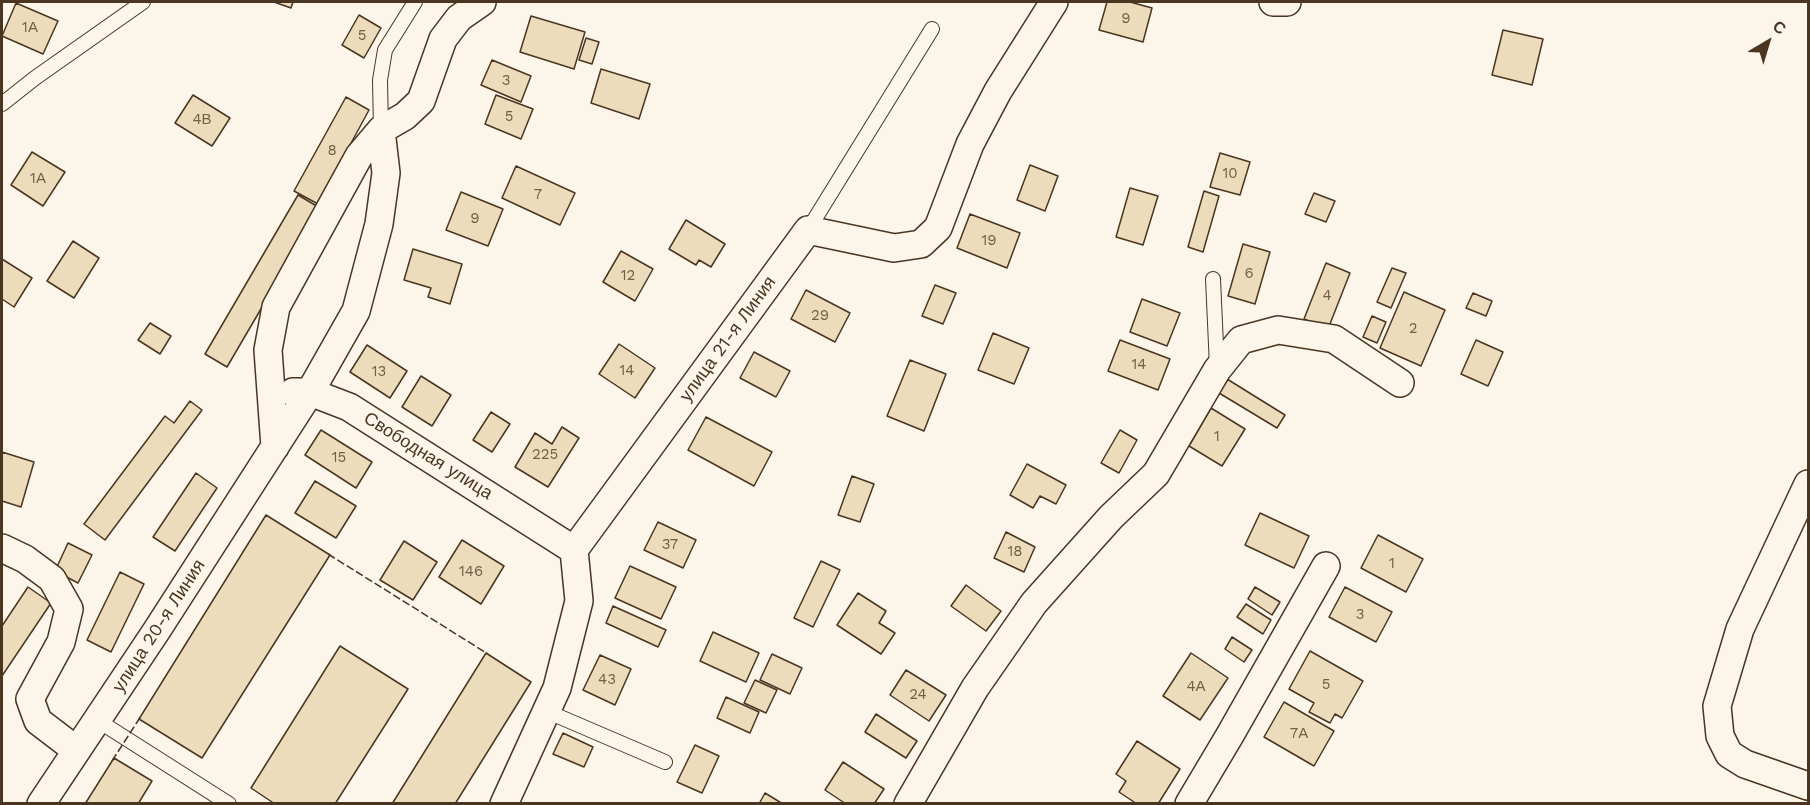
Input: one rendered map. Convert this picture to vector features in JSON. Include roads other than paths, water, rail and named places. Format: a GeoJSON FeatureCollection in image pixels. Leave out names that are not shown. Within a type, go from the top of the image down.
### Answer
{"type":"FeatureCollection","features":[{"type":"Feature","properties":{"kind":"street"},"geometry":{"type":"LineString","coordinates":[[275,447],[268,350],[276,307],[359,156],[381,129],[405,116],[421,101],[443,39],[459,18],[482,2]]}},
{"type":"Feature","properties":{"kind":"street"},"geometry":{"type":"LineString","coordinates":[[808,230],[894,248],[921,244],[938,228],[970,144],[998,91],[1054,2]]}},
{"type":"Feature","properties":{"kind":"street"},"geometry":{"type":"LineString","coordinates":[[1273,2],[1287,2]]}},
{"type":"Feature","properties":{"kind":"street","name":"улица 20-я Линия"},"geometry":{"type":"LineString","coordinates":[[41,804],[275,447],[310,392],[356,311],[379,224],[386,173],[381,129]]}},
{"type":"Feature","properties":{"kind":"street","name":"улица 21-я Линия"},"geometry":{"type":"LineString","coordinates":[[574,549],[808,230]]}},
{"type":"Feature","properties":{"kind":"street"},"geometry":{"type":"LineString","coordinates":[[908,804],[975,688],[1034,603],[1111,517],[1156,474],[1217,370],[1241,340],[1278,330],[1334,339],[1400,383]]}},
{"type":"Feature","properties":{"kind":"street","name":"Свободная улица"},"geometry":{"type":"LineString","coordinates":[[271,392],[310,392],[349,407],[574,549]]}},
{"type":"Feature","properties":{"kind":"street"},"geometry":{"type":"LineString","coordinates":[[1809,484],[1740,629],[1717,706],[1720,736],[1729,754],[1745,764],[1809,786]]}},
{"type":"Feature","properties":{"kind":"street"},"geometry":{"type":"LineString","coordinates":[[2,548],[25,559],[52,579],[69,609],[61,642],[30,699],[38,721],[76,750]]}},
{"type":"Feature","properties":{"kind":"street"},"geometry":{"type":"LineString","coordinates":[[504,804],[557,688],[579,601],[574,549]]}},
{"type":"Feature","properties":{"kind":"street"},"geometry":{"type":"LineString","coordinates":[[1189,804],[1326,566]]}},
{"type":"Feature","properties":{"kind":"lane"},"geometry":{"type":"LineString","coordinates":[[2,104],[143,2]]}},
{"type":"Feature","properties":{"kind":"lane"},"geometry":{"type":"LineString","coordinates":[[381,129],[380,80],[385,50],[415,2]]}},
{"type":"Feature","properties":{"kind":"lane"},"geometry":{"type":"LineString","coordinates":[[808,230],[932,29]]}},
{"type":"Feature","properties":{"kind":"lane"},"geometry":{"type":"LineString","coordinates":[[1213,279],[1217,370]]}},
{"type":"Feature","properties":{"kind":"lane"},"geometry":{"type":"LineString","coordinates":[[546,711],[665,762]]}},
{"type":"Feature","properties":{"kind":"lane"},"geometry":{"type":"LineString","coordinates":[[97,720],[229,804]]}}]}
